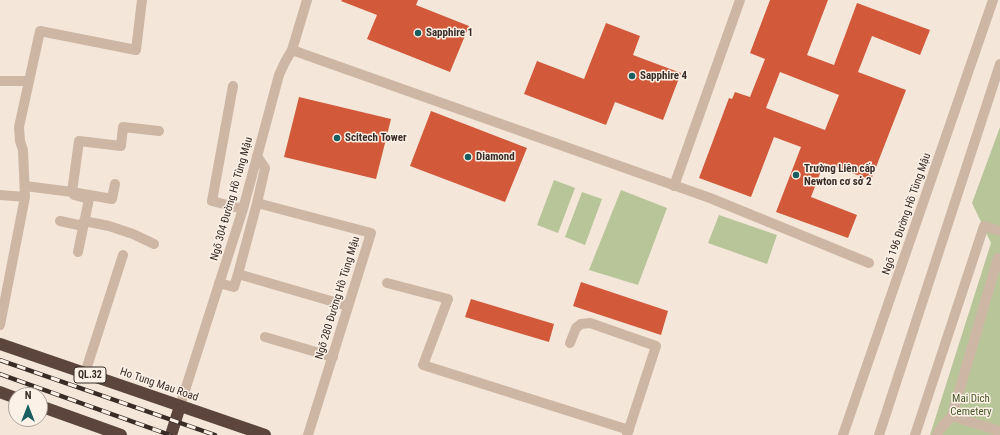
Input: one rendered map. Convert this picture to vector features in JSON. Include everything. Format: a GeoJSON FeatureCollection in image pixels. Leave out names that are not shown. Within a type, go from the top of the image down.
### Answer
{"type":"FeatureCollection","features":[{"type":"Feature","properties":{"kind":"highway","name":"Ho Tung Mau Road"},"geometry":{"type":"LineString","coordinates":[[0,344],[265,435]]}},
{"type":"Feature","properties":{"kind":"highway"},"geometry":{"type":"LineString","coordinates":[[171,435],[180,406]]}},
{"type":"Feature","properties":{"kind":"highway"},"geometry":{"type":"LineString","coordinates":[[48,409],[121,435]]}},
{"type":"Feature","properties":{"kind":"street"},"geometry":{"type":"LineString","coordinates":[[0,325],[25,197],[23,150],[20,141],[19,127],[40,31],[136,50],[142,0]]}},
{"type":"Feature","properties":{"kind":"street","name":"Ngõ 304 Đường Hồ Tùng Mậu"},"geometry":{"type":"LineString","coordinates":[[180,406],[243,209],[279,75],[292,50],[307,0]]}},
{"type":"Feature","properties":{"kind":"street"},"geometry":{"type":"LineString","coordinates":[[674,186],[740,0]]}},
{"type":"Feature","properties":{"kind":"street","name":"Ngõ 196 Đường Hồ Tùng Mậu"},"geometry":{"type":"LineString","coordinates":[[843,435],[993,0]]}},
{"type":"Feature","properties":{"kind":"street"},"geometry":{"type":"LineString","coordinates":[[292,50],[710,198],[869,263]]}},
{"type":"Feature","properties":{"kind":"street"},"geometry":{"type":"LineString","coordinates":[[879,435],[1000,64]]}},
{"type":"Feature","properties":{"kind":"street"},"geometry":{"type":"LineString","coordinates":[[0,80],[28,81]]}},
{"type":"Feature","properties":{"kind":"street"},"geometry":{"type":"LineString","coordinates":[[233,86],[212,201],[243,209]]}},
{"type":"Feature","properties":{"kind":"street"},"geometry":{"type":"LineString","coordinates":[[72,192],[79,141],[121,146],[123,127],[159,131]]}},
{"type":"Feature","properties":{"kind":"street"},"geometry":{"type":"LineString","coordinates":[[219,283],[234,287],[238,274],[258,203],[265,168],[257,156]]}},
{"type":"Feature","properties":{"kind":"street"},"geometry":{"type":"LineString","coordinates":[[24,186],[112,199],[115,184]]}},
{"type":"Feature","properties":{"kind":"street"},"geometry":{"type":"LineString","coordinates":[[72,192],[74,195],[89,199],[78,252]]}},
{"type":"Feature","properties":{"kind":"street"},"geometry":{"type":"LineString","coordinates":[[0,195],[25,197]]}},
{"type":"Feature","properties":{"kind":"street","name":"Ngõ 280 Đường Hồ Tùng Mậu"},"geometry":{"type":"LineString","coordinates":[[258,203],[371,233],[308,435]]}},
{"type":"Feature","properties":{"kind":"street"},"geometry":{"type":"LineString","coordinates":[[60,221],[109,226],[133,234],[154,244]]}},
{"type":"Feature","properties":{"kind":"street"},"geometry":{"type":"LineString","coordinates":[[915,435],[984,226],[1000,231]]}},
{"type":"Feature","properties":{"kind":"street"},"geometry":{"type":"LineString","coordinates":[[85,373],[123,255]]}},
{"type":"Feature","properties":{"kind":"street"},"geometry":{"type":"LineString","coordinates":[[937,435],[940,428],[952,416],[998,258]]}},
{"type":"Feature","properties":{"kind":"street"},"geometry":{"type":"LineString","coordinates":[[238,274],[348,306]]}},
{"type":"Feature","properties":{"kind":"street"},"geometry":{"type":"LineString","coordinates":[[388,283],[448,299],[423,365],[628,432],[656,346],[590,324],[581,324],[576,328],[570,343]]}},
{"type":"Feature","properties":{"kind":"street"},"geometry":{"type":"LineString","coordinates":[[265,337],[333,357]]}},
{"type":"Feature","properties":{"kind":"street"},"geometry":{"type":"LineString","coordinates":[[952,416],[1000,431]]}},
{"type":"Feature","properties":{"kind":"green space","name":"Mai Dich Cemetery"},"geometry":{"type":"Polygon","coordinates":[[[1000,127],[1000,435],[930,435],[991,243],[972,203],[1000,127]]]}},
{"type":"Feature","properties":{"kind":"green space"},"geometry":{"type":"Polygon","coordinates":[[[554,180],[575,188],[558,233],[537,225],[554,180]]]}},
{"type":"Feature","properties":{"kind":"green space"},"geometry":{"type":"Polygon","coordinates":[[[621,190],[667,208],[638,285],[589,270],[621,190]]]}},
{"type":"Feature","properties":{"kind":"green space"},"geometry":{"type":"Polygon","coordinates":[[[582,192],[602,199],[585,245],[565,237],[582,192]]]}},
{"type":"Feature","properties":{"kind":"green space"},"geometry":{"type":"Polygon","coordinates":[[[719,215],[777,235],[767,264],[708,243],[719,215]]]}},
{"type":"Feature","properties":{"kind":"building","name":"Sapphire 1"},"geometry":{"type":"Polygon","coordinates":[[[418,0],[416,5],[469,26],[450,72],[367,39],[377,15],[341,1],[418,0]]]}},
{"type":"Feature","properties":{"kind":"building"},"geometry":{"type":"Polygon","coordinates":[[[770,0],[828,0],[807,55],[834,65],[857,3],[930,30],[920,55],[872,36],[858,72],[906,90],[871,180],[824,163],[811,197],[857,215],[848,238],[776,212],[801,147],[774,137],[751,197],[699,178],[729,98],[732,99],[735,92],[750,97],[765,59],[750,53],[770,0]],[[780,72],[766,108],[825,130],[839,95],[780,72]]]}},
{"type":"Feature","properties":{"kind":"building","name":"Sapphire 4"},"geometry":{"type":"Polygon","coordinates":[[[606,23],[640,36],[633,55],[681,73],[663,120],[615,102],[606,125],[524,94],[537,61],[584,79],[606,23]]]}},
{"type":"Feature","properties":{"kind":"building","name":"Scitech Tower"},"geometry":{"type":"Polygon","coordinates":[[[299,97],[391,119],[376,179],[284,157],[299,97]]]}},
{"type":"Feature","properties":{"kind":"building","name":"Diamond"},"geometry":{"type":"Polygon","coordinates":[[[431,111],[527,148],[505,202],[410,166],[431,111]]]}},
{"type":"Feature","properties":{"kind":"building"},"geometry":{"type":"Polygon","coordinates":[[[581,282],[668,311],[661,335],[573,306],[581,282]]]}},
{"type":"Feature","properties":{"kind":"building"},"geometry":{"type":"Polygon","coordinates":[[[471,299],[554,324],[549,342],[465,317],[471,299]]]}},
{"type":"Feature","properties":{"kind":"railway"},"geometry":{"type":"LineString","coordinates":[[0,360],[215,435]]}},
{"type":"Feature","properties":{"kind":"railway"},"geometry":{"type":"LineString","coordinates":[[0,374],[170,435]]}},
{"type":"Feature","properties":{"kind":"place","name":"Sapphire 1"},"geometry":{"type":"Point","coordinates":[418,33]}},
{"type":"Feature","properties":{"kind":"place","name":"Sapphire 4"},"geometry":{"type":"Point","coordinates":[632,76]}},
{"type":"Feature","properties":{"kind":"place","name":"Scitech Tower"},"geometry":{"type":"Point","coordinates":[337,138]}},
{"type":"Feature","properties":{"kind":"place","name":"Diamond"},"geometry":{"type":"Point","coordinates":[468,157]}},
{"type":"Feature","properties":{"kind":"place","name":"Trường Liên cấp Newton cơ sở 2"},"geometry":{"type":"Point","coordinates":[796,175]}}]}
